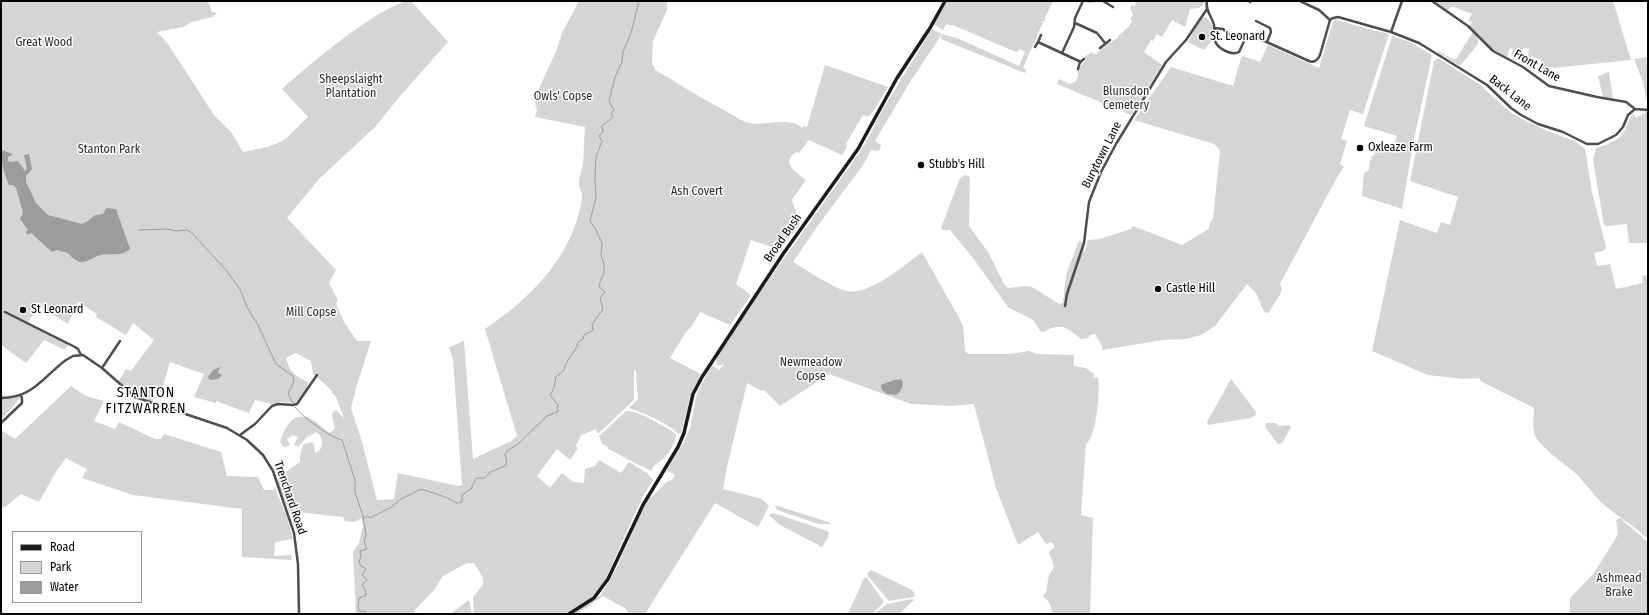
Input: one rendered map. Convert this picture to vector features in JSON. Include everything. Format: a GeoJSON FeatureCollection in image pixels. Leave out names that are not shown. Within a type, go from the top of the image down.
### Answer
{"type":"FeatureCollection","features":[{"type":"Feature","properties":{"kind":"main road","name":"Broad Bush"},"geometry":{"type":"LineString","coordinates":[[569,614],[594,598],[604,586],[650,492],[681,440],[686,426],[690,404],[702,377],[783,254],[858,149],[897,78],[930,28],[945,1]]}},
{"type":"Feature","properties":{"kind":"street"},"geometry":{"type":"LineString","coordinates":[[1062,52],[1083,1]]}},
{"type":"Feature","properties":{"kind":"street"},"geometry":{"type":"LineString","coordinates":[[1088,1],[1094,1]]}},
{"type":"Feature","properties":{"kind":"street"},"geometry":{"type":"LineString","coordinates":[[1103,1],[1113,7]]}},
{"type":"Feature","properties":{"kind":"street"},"geometry":{"type":"LineString","coordinates":[[1207,1],[1206,8],[1214,28],[1215,39],[1218,45],[1232,53],[1238,53],[1246,37],[1250,35],[1308,61],[1314,62],[1318,60],[1320,55],[1330,20],[1319,10],[1300,1]]}},
{"type":"Feature","properties":{"kind":"street"},"geometry":{"type":"LineString","coordinates":[[1390,32],[1402,1]]}},
{"type":"Feature","properties":{"kind":"street","name":"Front Lane"},"geometry":{"type":"LineString","coordinates":[[1432,1],[1468,26],[1493,51],[1524,66],[1549,86],[1626,102],[1635,109],[1648,110]]}},
{"type":"Feature","properties":{"kind":"street","name":"Burytown Lane"},"geometry":{"type":"LineString","coordinates":[[1065,306],[1067,294],[1084,245],[1089,202],[1101,172],[1116,144],[1166,62],[1186,40],[1206,8]]}},
{"type":"Feature","properties":{"kind":"street","name":"Back Lane"},"geometry":{"type":"LineString","coordinates":[[1330,20],[1333,18],[1338,18],[1390,32],[1419,43],[1487,85],[1511,108],[1521,115],[1538,124],[1567,134],[1588,144],[1598,144],[1616,135],[1623,127],[1628,115],[1635,109]]}},
{"type":"Feature","properties":{"kind":"street"},"geometry":{"type":"LineString","coordinates":[[1256,21],[1269,26],[1271,29],[1266,42]]}},
{"type":"Feature","properties":{"kind":"street"},"geometry":{"type":"LineString","coordinates":[[1075,23],[1097,33],[1105,43]]}},
{"type":"Feature","properties":{"kind":"street"},"geometry":{"type":"LineString","coordinates":[[1214,28],[1224,29],[1232,37]]}},
{"type":"Feature","properties":{"kind":"street"},"geometry":{"type":"LineString","coordinates":[[1035,47],[1040,35]]}},
{"type":"Feature","properties":{"kind":"street"},"geometry":{"type":"LineString","coordinates":[[1100,48],[1110,40]]}},
{"type":"Feature","properties":{"kind":"street"},"geometry":{"type":"LineString","coordinates":[[1038,42],[1081,62]]}},
{"type":"Feature","properties":{"kind":"street"},"geometry":{"type":"LineString","coordinates":[[1078,69],[1084,58]]}},
{"type":"Feature","properties":{"kind":"street","name":"Trenchard Road"},"geometry":{"type":"LineString","coordinates":[[5,312],[75,347],[82,355],[102,368],[135,398],[212,422],[240,435],[260,451],[267,460],[274,474],[292,523],[297,550],[299,614]]}},
{"type":"Feature","properties":{"kind":"street"},"geometry":{"type":"LineString","coordinates":[[102,368],[120,341]]}},
{"type":"Feature","properties":{"kind":"street"},"geometry":{"type":"LineString","coordinates":[[1,398],[14,397],[27,393],[35,388],[66,360],[82,355]]}},
{"type":"Feature","properties":{"kind":"street"},"geometry":{"type":"LineString","coordinates":[[240,435],[255,424],[272,406],[278,404],[297,404],[317,375]]}},
{"type":"Feature","properties":{"kind":"street"},"geometry":{"type":"LineString","coordinates":[[1,423],[22,403],[21,395]]}},
{"type":"Feature","properties":{"kind":"green space"},"geometry":{"type":"Polygon","coordinates":[[[1,1],[208,1],[212,12],[217,13],[212,17],[192,22],[183,27],[157,32],[168,44],[214,115],[231,132],[243,152],[281,142],[308,117],[282,89],[325,52],[383,12],[399,4],[411,1],[448,42],[375,127],[319,179],[287,218],[336,270],[329,283],[338,300],[336,304],[344,322],[357,341],[371,341],[351,408],[362,442],[377,500],[394,499],[398,473],[458,486],[462,485],[453,360],[449,347],[464,341],[473,459],[511,441],[517,436],[485,329],[518,304],[547,274],[570,239],[577,220],[582,199],[579,179],[583,163],[585,127],[535,117],[537,110],[534,100],[557,49],[562,33],[579,1],[667,1],[667,10],[653,41],[652,64],[655,70],[706,101],[746,122],[760,124],[790,122],[797,124],[802,128],[804,126],[807,127],[825,65],[888,87],[875,109],[868,117],[863,115],[847,142],[846,149],[842,155],[809,140],[799,153],[796,152],[791,156],[789,164],[794,171],[806,180],[792,200],[800,224],[780,250],[751,240],[736,284],[751,295],[730,325],[700,312],[670,358],[701,374],[690,397],[681,433],[678,434],[662,422],[629,408],[638,399],[636,371],[634,370],[634,400],[598,434],[596,429],[581,435],[576,446],[578,448],[570,460],[557,449],[537,476],[550,488],[562,473],[573,482],[584,483],[585,469],[595,466],[599,460],[621,473],[629,462],[647,473],[653,480],[642,498],[606,578],[600,589],[593,597],[567,614],[474,614],[473,597],[483,585],[483,578],[474,563],[467,563],[443,576],[434,590],[415,610],[414,614],[356,614],[353,552],[359,543],[363,526],[362,518],[354,522],[345,521],[343,517],[289,511],[278,484],[278,477],[300,462],[300,455],[303,445],[311,442],[314,444],[315,453],[319,451],[322,446],[321,438],[316,432],[306,438],[298,447],[294,445],[298,437],[293,435],[287,439],[290,445],[286,447],[283,446],[280,442],[291,421],[296,418],[306,417],[313,420],[330,433],[335,428],[332,417],[333,412],[336,410],[344,418],[336,397],[328,387],[313,374],[311,361],[296,353],[286,358],[289,367],[294,373],[308,382],[302,397],[295,403],[280,402],[272,404],[255,400],[249,413],[216,401],[216,403],[194,397],[204,374],[170,362],[161,392],[154,392],[152,402],[130,392],[119,381],[126,369],[131,371],[154,340],[133,323],[126,335],[96,317],[97,314],[78,302],[68,324],[40,306],[27,323],[68,344],[65,350],[44,340],[26,363],[1,345],[1,1]]]}},
{"type":"Feature","properties":{"kind":"green space"},"geometry":{"type":"Polygon","coordinates":[[[946,1],[1053,1],[1045,18],[1047,21],[1044,20],[1023,68],[1026,69],[1025,73],[941,39],[942,34],[957,38],[1019,66],[1025,52],[1021,49],[1016,52],[955,26],[946,24],[943,30],[933,24],[946,1]]]}},
{"type":"Feature","properties":{"kind":"green space","name":"Blunsdon Cemetery"},"geometry":{"type":"Polygon","coordinates":[[[1134,1],[1203,1],[1204,4],[1199,8],[1190,9],[1185,27],[1172,20],[1162,37],[1157,34],[1153,41],[1151,40],[1144,52],[1162,65],[1131,115],[1057,84],[1059,79],[1069,84],[1075,82],[1078,77],[1078,70],[1086,60],[1084,57],[1092,52],[1093,54],[1096,54],[1107,44],[1118,38],[1118,36],[1128,27],[1132,20],[1130,19],[1133,15],[1130,8],[1131,5],[1135,6],[1136,2],[1134,1]]]}},
{"type":"Feature","properties":{"kind":"green space"},"geometry":{"type":"Polygon","coordinates":[[[1435,1],[1613,1],[1631,60],[1553,68],[1545,67],[1545,69],[1542,69],[1541,60],[1531,56],[1530,62],[1527,61],[1529,48],[1523,48],[1522,51],[1515,52],[1513,55],[1511,54],[1513,49],[1510,48],[1507,57],[1492,49],[1469,26],[1472,22],[1468,20],[1472,14],[1454,7],[1451,7],[1448,11],[1435,1]]]}},
{"type":"Feature","properties":{"kind":"green space"},"geometry":{"type":"Polygon","coordinates":[[[1201,17],[1207,18],[1212,25],[1213,40],[1204,50],[1188,42],[1201,17]]]}},
{"type":"Feature","properties":{"kind":"green space"},"geometry":{"type":"Polygon","coordinates":[[[1334,19],[1389,34],[1363,114],[1350,110],[1341,139],[1347,141],[1340,164],[1344,167],[1336,179],[1280,284],[1282,288],[1280,295],[1268,313],[1264,312],[1256,293],[1247,284],[1215,326],[1201,335],[1186,339],[1163,340],[1102,350],[1102,346],[1095,334],[1090,335],[1088,338],[1081,339],[1072,331],[1064,327],[1055,327],[1041,332],[1033,320],[1008,307],[973,258],[950,230],[942,230],[941,228],[960,178],[965,175],[970,177],[969,226],[988,252],[1004,284],[1008,288],[1026,286],[1032,287],[1059,304],[1063,303],[1066,275],[1080,241],[1083,243],[1084,254],[1088,240],[1100,239],[1131,229],[1133,226],[1182,245],[1209,229],[1210,222],[1213,219],[1220,151],[1214,144],[1134,120],[1171,67],[1233,86],[1241,58],[1243,56],[1260,62],[1268,45],[1319,68],[1334,19]]]}},
{"type":"Feature","properties":{"kind":"green space","name":"Newmeadow Copse"},"geometry":{"type":"Polygon","coordinates":[[[932,29],[942,34],[910,82],[875,141],[881,145],[879,151],[871,150],[863,165],[793,262],[834,286],[847,291],[856,291],[866,289],[876,284],[897,271],[922,252],[963,326],[965,351],[968,354],[1010,354],[1029,351],[1037,354],[1074,355],[1074,366],[1086,368],[1094,374],[1094,378],[1098,377],[1099,393],[1097,413],[1093,432],[1086,444],[1081,515],[1093,518],[1090,614],[1053,614],[1049,602],[1043,596],[1046,592],[1049,575],[1054,567],[1049,552],[1055,547],[1052,542],[1046,544],[1038,532],[1018,545],[996,488],[974,404],[952,406],[911,404],[829,374],[780,406],[764,390],[762,391],[747,383],[723,489],[762,499],[769,506],[758,527],[715,503],[645,614],[628,614],[626,609],[603,596],[577,614],[572,614],[601,595],[617,567],[640,515],[649,499],[668,481],[672,480],[675,475],[667,470],[685,440],[690,428],[697,393],[712,365],[719,370],[724,364],[719,366],[716,363],[717,357],[761,291],[864,146],[883,109],[932,29]]]}},
{"type":"Feature","properties":{"kind":"green space"},"geometry":{"type":"Polygon","coordinates":[[[1473,32],[1478,38],[1478,44],[1460,66],[1437,52],[1438,51],[1453,59],[1456,59],[1473,32]]]}},
{"type":"Feature","properties":{"kind":"green space"},"geometry":{"type":"Polygon","coordinates":[[[1392,36],[1410,42],[1432,55],[1413,144],[1402,209],[1362,196],[1364,173],[1369,170],[1370,160],[1372,160],[1371,156],[1373,156],[1379,144],[1393,148],[1397,136],[1364,126],[1392,36]]]}},
{"type":"Feature","properties":{"kind":"green space"},"geometry":{"type":"Polygon","coordinates":[[[1648,57],[1648,107],[1643,82],[1634,59],[1648,57]]]}},
{"type":"Feature","properties":{"kind":"green space"},"geometry":{"type":"Polygon","coordinates":[[[1438,58],[1479,84],[1512,114],[1547,131],[1575,141],[1585,149],[1592,192],[1606,247],[1605,250],[1594,253],[1597,266],[1610,264],[1616,289],[1643,283],[1642,276],[1648,275],[1648,539],[1602,503],[1573,471],[1541,444],[1534,432],[1534,408],[1482,382],[1479,378],[1462,379],[1428,375],[1372,351],[1400,220],[1437,233],[1441,222],[1450,225],[1458,197],[1410,181],[1434,61],[1438,58]]]}},
{"type":"Feature","properties":{"kind":"green space"},"geometry":{"type":"Polygon","coordinates":[[[1609,72],[1613,98],[1603,97],[1598,76],[1609,72]]]}},
{"type":"Feature","properties":{"kind":"green space"},"geometry":{"type":"Polygon","coordinates":[[[1648,112],[1648,249],[1647,243],[1629,243],[1627,224],[1604,225],[1593,160],[1596,148],[1604,146],[1618,138],[1624,132],[1633,114],[1636,118],[1648,112]]]}},
{"type":"Feature","properties":{"kind":"green space"},"geometry":{"type":"Polygon","coordinates":[[[1231,379],[1256,412],[1256,415],[1251,418],[1208,425],[1207,422],[1231,379]]]}},
{"type":"Feature","properties":{"kind":"green space"},"geometry":{"type":"Polygon","coordinates":[[[71,386],[86,396],[104,401],[94,421],[115,429],[119,422],[155,439],[161,439],[164,434],[221,452],[227,476],[258,477],[264,490],[273,490],[275,488],[286,515],[293,539],[275,542],[274,556],[291,555],[292,560],[242,557],[242,509],[133,495],[82,478],[87,469],[66,458],[57,470],[39,502],[21,494],[4,508],[1,505],[1,430],[15,439],[71,386]]]}},
{"type":"Feature","properties":{"kind":"green space"},"geometry":{"type":"Polygon","coordinates":[[[20,394],[21,397],[1,420],[1,396],[20,394]]]}},
{"type":"Feature","properties":{"kind":"green space"},"geometry":{"type":"Polygon","coordinates":[[[626,411],[631,411],[649,418],[672,431],[676,435],[668,453],[655,465],[651,471],[608,449],[608,447],[602,444],[599,436],[626,411]]]}},
{"type":"Feature","properties":{"kind":"green space"},"geometry":{"type":"Polygon","coordinates":[[[1266,423],[1275,423],[1280,426],[1289,425],[1291,427],[1282,443],[1278,444],[1265,427],[1266,423]]]}},
{"type":"Feature","properties":{"kind":"green space"},"geometry":{"type":"Polygon","coordinates":[[[775,505],[831,523],[819,524],[777,510],[775,505]]]}},
{"type":"Feature","properties":{"kind":"green space"},"geometry":{"type":"Polygon","coordinates":[[[773,513],[827,531],[829,533],[828,538],[822,547],[780,525],[769,515],[773,513]]]}},
{"type":"Feature","properties":{"kind":"green space","name":"Ashmead Brake"},"geometry":{"type":"Polygon","coordinates":[[[1620,518],[1648,542],[1648,614],[1570,614],[1571,597],[1593,574],[1616,538],[1618,533],[1616,520],[1620,518]]]}},
{"type":"Feature","properties":{"kind":"green space"},"geometry":{"type":"Polygon","coordinates":[[[871,570],[912,590],[915,595],[914,597],[889,601],[867,575],[871,570]]]}},
{"type":"Feature","properties":{"kind":"green space"},"geometry":{"type":"Polygon","coordinates":[[[864,578],[867,578],[884,602],[872,614],[848,614],[864,578]]]}},
{"type":"Feature","properties":{"kind":"green space"},"geometry":{"type":"Polygon","coordinates":[[[912,599],[914,600],[899,614],[874,614],[887,604],[912,599]]]}},
{"type":"Feature","properties":{"kind":"green space"},"geometry":{"type":"Polygon","coordinates":[[[469,600],[472,614],[452,614],[453,612],[469,600]]]}},
{"type":"Feature","properties":{"kind":"water"},"geometry":{"type":"Polygon","coordinates":[[[1,150],[13,154],[8,157],[9,162],[18,161],[25,171],[27,169],[24,155],[29,154],[32,169],[26,176],[26,182],[36,203],[48,215],[82,224],[95,215],[103,214],[106,208],[116,209],[130,249],[123,253],[105,254],[80,262],[68,253],[57,250],[52,252],[31,233],[27,235],[26,232],[28,230],[20,219],[23,213],[16,188],[13,185],[9,185],[4,172],[1,150]]]}},
{"type":"Feature","properties":{"kind":"water"},"geometry":{"type":"Polygon","coordinates":[[[220,367],[218,373],[222,375],[218,379],[210,380],[208,377],[213,370],[220,367]]]}},
{"type":"Feature","properties":{"kind":"water"},"geometry":{"type":"Polygon","coordinates":[[[901,379],[903,382],[902,388],[896,395],[887,394],[882,390],[881,385],[901,379]]]}},
{"type":"Feature","properties":{"kind":"waterway"},"geometry":{"type":"LineString","coordinates":[[363,519],[368,516],[370,518],[390,508],[401,499],[421,489],[456,503],[462,502],[462,495],[471,489],[476,478],[485,478],[490,472],[505,466],[507,462],[505,455],[507,451],[519,443],[547,416],[557,412],[558,405],[550,395],[554,388],[556,377],[564,370],[566,363],[575,350],[578,342],[583,339],[584,335],[593,330],[592,324],[603,309],[600,298],[605,292],[599,287],[604,273],[604,264],[601,255],[602,243],[590,221],[596,197],[596,157],[602,141],[599,136],[603,132],[602,126],[613,117],[611,113],[614,110],[609,101],[615,77],[622,62],[623,52],[631,33],[639,1]]}},
{"type":"Feature","properties":{"kind":"waterway"},"geometry":{"type":"LineString","coordinates":[[139,230],[187,230],[192,233],[226,270],[240,289],[247,307],[258,325],[276,364],[293,376],[294,381],[288,394],[293,403]]}},
{"type":"Feature","properties":{"kind":"waterway"},"geometry":{"type":"LineString","coordinates":[[295,407],[303,416],[317,426],[342,440],[355,480],[355,492],[363,516],[366,535],[364,542],[367,549],[360,551],[361,557],[359,561],[360,565],[366,569],[362,575],[367,580],[362,584],[366,592],[365,596],[359,598],[358,608],[359,611],[365,611],[367,614]]}},
{"type":"Feature","properties":{"kind":"place","name":"St. Leonard"},"geometry":{"type":"Point","coordinates":[1202,37]}},
{"type":"Feature","properties":{"kind":"place","name":"Oxleaze Farm"},"geometry":{"type":"Point","coordinates":[1360,148]}},
{"type":"Feature","properties":{"kind":"place","name":"Stubb's Hill"},"geometry":{"type":"Point","coordinates":[921,165]}},
{"type":"Feature","properties":{"kind":"place","name":"Castle Hill"},"geometry":{"type":"Point","coordinates":[1158,289]}},
{"type":"Feature","properties":{"kind":"place","name":"St Leonard"},"geometry":{"type":"Point","coordinates":[23,310]}},
{"type":"Feature","properties":{"kind":"district","name":"STANTON FITZWARREN"},"geometry":{"type":"Point","coordinates":[146,402]}},
{"type":"Feature","properties":{"kind":"park label","name":"Great Wood"},"geometry":{"type":"Point","coordinates":[44,43]}},
{"type":"Feature","properties":{"kind":"park label","name":"Sheepslaight Plantation"},"geometry":{"type":"Point","coordinates":[351,87]}},
{"type":"Feature","properties":{"kind":"park label","name":"Owls' Copse"},"geometry":{"type":"Point","coordinates":[563,97]}},
{"type":"Feature","properties":{"kind":"park label","name":"Stanton Park"},"geometry":{"type":"Point","coordinates":[109,150]}},
{"type":"Feature","properties":{"kind":"park label","name":"Ash Covert"},"geometry":{"type":"Point","coordinates":[697,192]}},
{"type":"Feature","properties":{"kind":"park label","name":"Mill Copse"},"geometry":{"type":"Point","coordinates":[311,313]}}]}
